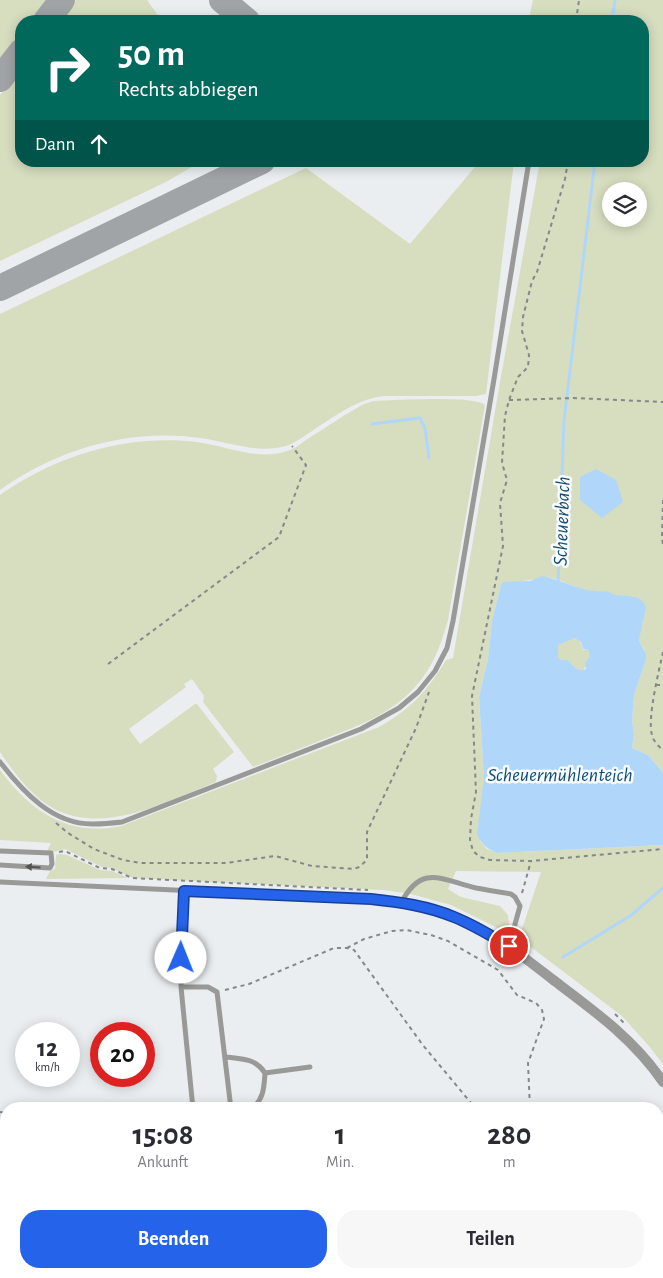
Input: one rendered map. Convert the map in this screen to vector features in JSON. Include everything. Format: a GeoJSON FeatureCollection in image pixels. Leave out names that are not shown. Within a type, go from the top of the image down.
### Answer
{"type":"FeatureCollection","features":[{"type":"Feature","properties":{"kind":"street"},"geometry":{"type":"LineString","coordinates":[[371,894],[454,916],[509,946],[623,1034],[654,1068],[663,1082]]}},
{"type":"Feature","properties":{"kind":"lane"},"geometry":{"type":"LineString","coordinates":[[0,762],[37,804],[54,814],[85,823],[122,822],[360,729],[399,708],[418,692],[434,671],[447,648],[494,379],[528,167]]}},
{"type":"Feature","properties":{"kind":"lane"},"geometry":{"type":"LineString","coordinates":[[0,851],[51,853],[52,864],[50,868],[0,866]]}},
{"type":"Feature","properties":{"kind":"lane"},"geometry":{"type":"LineString","coordinates":[[401,903],[410,888],[425,879],[438,876],[475,888],[511,894],[520,906],[509,946]]}},
{"type":"Feature","properties":{"kind":"lane"},"geometry":{"type":"LineString","coordinates":[[0,882],[184,891],[371,894]]}},
{"type":"Feature","properties":{"kind":"lane"},"geometry":{"type":"LineString","coordinates":[[184,891],[181,987],[192,1102]]}},
{"type":"Feature","properties":{"kind":"lane"},"geometry":{"type":"LineString","coordinates":[[181,987],[208,987],[217,992],[230,1102]]}},
{"type":"Feature","properties":{"kind":"lane"},"geometry":{"type":"LineString","coordinates":[[226,1057],[248,1060],[260,1065],[265,1073],[263,1093],[259,1102]]}},
{"type":"Feature","properties":{"kind":"lane"},"geometry":{"type":"LineString","coordinates":[[265,1073],[310,1067]]}},
{"type":"Feature","properties":{"kind":"path"},"geometry":{"type":"LineString","coordinates":[[577,15],[579,0]]}},
{"type":"Feature","properties":{"kind":"path"},"geometry":{"type":"LineString","coordinates":[[567,167],[538,272],[532,281],[523,317],[522,331],[529,355],[528,367],[518,377],[509,400],[506,416],[502,463],[507,480],[500,503],[503,546],[472,696],[476,792],[471,819],[470,840],[473,851],[480,857],[490,860],[531,861],[663,849]]}},
{"type":"Feature","properties":{"kind":"path"},"geometry":{"type":"LineString","coordinates":[[509,400],[574,398],[663,402]]}},
{"type":"Feature","properties":{"kind":"path"},"geometry":{"type":"LineString","coordinates":[[108,664],[279,537],[306,465],[292,446]]}},
{"type":"Feature","properties":{"kind":"path"},"geometry":{"type":"LineString","coordinates":[[663,500],[663,545]]}},
{"type":"Feature","properties":{"kind":"path"},"geometry":{"type":"LineString","coordinates":[[663,652],[650,727],[652,738],[663,751]]}},
{"type":"Feature","properties":{"kind":"path"},"geometry":{"type":"LineString","coordinates":[[54,814],[54,820],[58,826],[80,841],[109,855],[132,862],[158,864],[226,863],[275,856],[312,866],[354,869],[367,860],[367,832],[416,728],[430,689],[426,682]]}},
{"type":"Feature","properties":{"kind":"path"},"geometry":{"type":"LineString","coordinates":[[656,684],[663,684]]}},
{"type":"Feature","properties":{"kind":"path"},"geometry":{"type":"LineString","coordinates":[[51,853],[65,851],[100,868],[112,869],[132,878],[371,894]]}},
{"type":"Feature","properties":{"kind":"path"},"geometry":{"type":"LineString","coordinates":[[519,903],[531,861]]}},
{"type":"Feature","properties":{"kind":"path"},"geometry":{"type":"LineString","coordinates":[[347,948],[364,939],[392,931],[406,930],[448,941],[498,970],[517,995],[536,1003],[542,1010],[544,1019],[528,1063],[530,1102]]}},
{"type":"Feature","properties":{"kind":"path"},"geometry":{"type":"LineString","coordinates":[[217,992],[249,984],[334,948],[354,950],[422,1044],[470,1102]]}},
{"type":"Feature","properties":{"kind":"green space"},"geometry":{"type":"Polygon","coordinates":[[[0,0],[49,0],[37,15],[15,15],[15,42],[0,61],[0,0]]]}},
{"type":"Feature","properties":{"kind":"green space"},"geometry":{"type":"Polygon","coordinates":[[[76,0],[147,0],[158,15],[64,15],[76,0]]]}},
{"type":"Feature","properties":{"kind":"green space"},"geometry":{"type":"Polygon","coordinates":[[[533,0],[663,0],[663,773],[648,755],[632,748],[634,695],[646,660],[644,649],[639,640],[643,622],[635,597],[612,595],[605,591],[585,590],[552,578],[501,585],[492,621],[488,659],[479,697],[484,777],[480,841],[487,849],[497,853],[663,845],[663,1064],[622,1016],[519,938],[541,872],[456,871],[448,889],[461,897],[500,906],[508,915],[510,934],[451,905],[411,894],[383,890],[133,878],[111,868],[102,867],[65,849],[53,852],[47,851],[51,843],[0,840],[0,770],[25,798],[52,818],[84,828],[121,826],[379,727],[409,706],[425,690],[446,660],[453,658],[539,167],[649,167],[649,15],[530,14],[533,0]]]}},
{"type":"Feature","properties":{"kind":"green space"},"geometry":{"type":"Polygon","coordinates":[[[15,76],[15,167],[192,167],[166,182],[0,261],[0,95],[15,76]]]}},
{"type":"Feature","properties":{"kind":"green space"},"geometry":{"type":"Polygon","coordinates":[[[475,167],[513,167],[486,394],[476,396],[383,396],[373,398],[344,410],[301,439],[286,446],[275,448],[254,448],[200,438],[174,436],[147,436],[121,439],[95,445],[45,463],[0,490],[0,314],[306,168],[410,244],[475,167]]]}},
{"type":"Feature","properties":{"kind":"green space"},"geometry":{"type":"Polygon","coordinates":[[[468,400],[485,405],[448,620],[433,661],[414,688],[388,710],[367,721],[253,767],[203,702],[204,696],[192,679],[184,684],[186,687],[129,729],[140,744],[197,704],[234,752],[213,769],[217,776],[216,782],[148,809],[100,818],[77,817],[55,809],[34,794],[0,752],[0,495],[45,469],[94,450],[145,441],[171,440],[197,442],[255,454],[278,453],[295,448],[364,404],[374,401],[468,400]]]}},
{"type":"Feature","properties":{"kind":"green space"},"geometry":{"type":"Polygon","coordinates":[[[575,638],[579,639],[583,650],[588,650],[590,654],[584,670],[576,669],[568,660],[558,658],[558,645],[575,638]]]}},
{"type":"Feature","properties":{"kind":"green space"},"geometry":{"type":"Polygon","coordinates":[[[56,855],[67,855],[100,870],[112,871],[128,878],[46,879],[50,871],[55,869],[56,855]]]}},
{"type":"Feature","properties":{"kind":"water"},"geometry":{"type":"Polygon","coordinates":[[[596,469],[616,480],[623,502],[602,518],[580,500],[580,477],[596,469]]]}},
{"type":"Feature","properties":{"kind":"water","name":"Scheuermühlenteich"},"geometry":{"type":"Polygon","coordinates":[[[542,576],[551,578],[589,590],[607,591],[611,594],[634,597],[643,602],[646,607],[639,640],[646,654],[646,660],[634,695],[632,748],[648,755],[663,773],[663,845],[497,853],[490,850],[480,841],[477,834],[484,777],[479,697],[488,659],[492,621],[503,582],[530,581],[542,576]],[[575,638],[558,645],[558,658],[568,660],[576,669],[584,670],[586,669],[585,663],[589,654],[588,650],[583,649],[581,642],[575,638]]]}},
{"type":"Feature","properties":{"kind":"waterway","name":"Scheuerbach"},"geometry":{"type":"LineString","coordinates":[[613,15],[615,0]]}},
{"type":"Feature","properties":{"kind":"waterway","name":"Scheuerbach"},"geometry":{"type":"LineString","coordinates":[[558,584],[564,421],[594,167]]}},
{"type":"Feature","properties":{"kind":"waterway"},"geometry":{"type":"LineString","coordinates":[[372,424],[420,418],[425,428],[429,458]]}},
{"type":"Feature","properties":{"kind":"waterway","name":"Scheuerbach"},"geometry":{"type":"LineString","coordinates":[[563,957],[630,916],[663,888]]}},
{"type":"Feature","properties":{"kind":"taxiway"},"geometry":{"type":"LineString","coordinates":[[51,15],[62,0]]}},
{"type":"Feature","properties":{"kind":"taxiway"},"geometry":{"type":"LineString","coordinates":[[222,0],[240,15]]}},
{"type":"Feature","properties":{"kind":"taxiway"},"geometry":{"type":"LineString","coordinates":[[0,79],[15,60]]}},
{"type":"Feature","properties":{"kind":"taxiway"},"geometry":{"type":"LineString","coordinates":[[0,288],[250,167]]}},
{"type":"Feature","properties":{"kind":"route"},"geometry":{"type":"LineString","coordinates":[[181,958],[184,891],[371,899],[415,905],[454,916],[509,946]]}}]}
